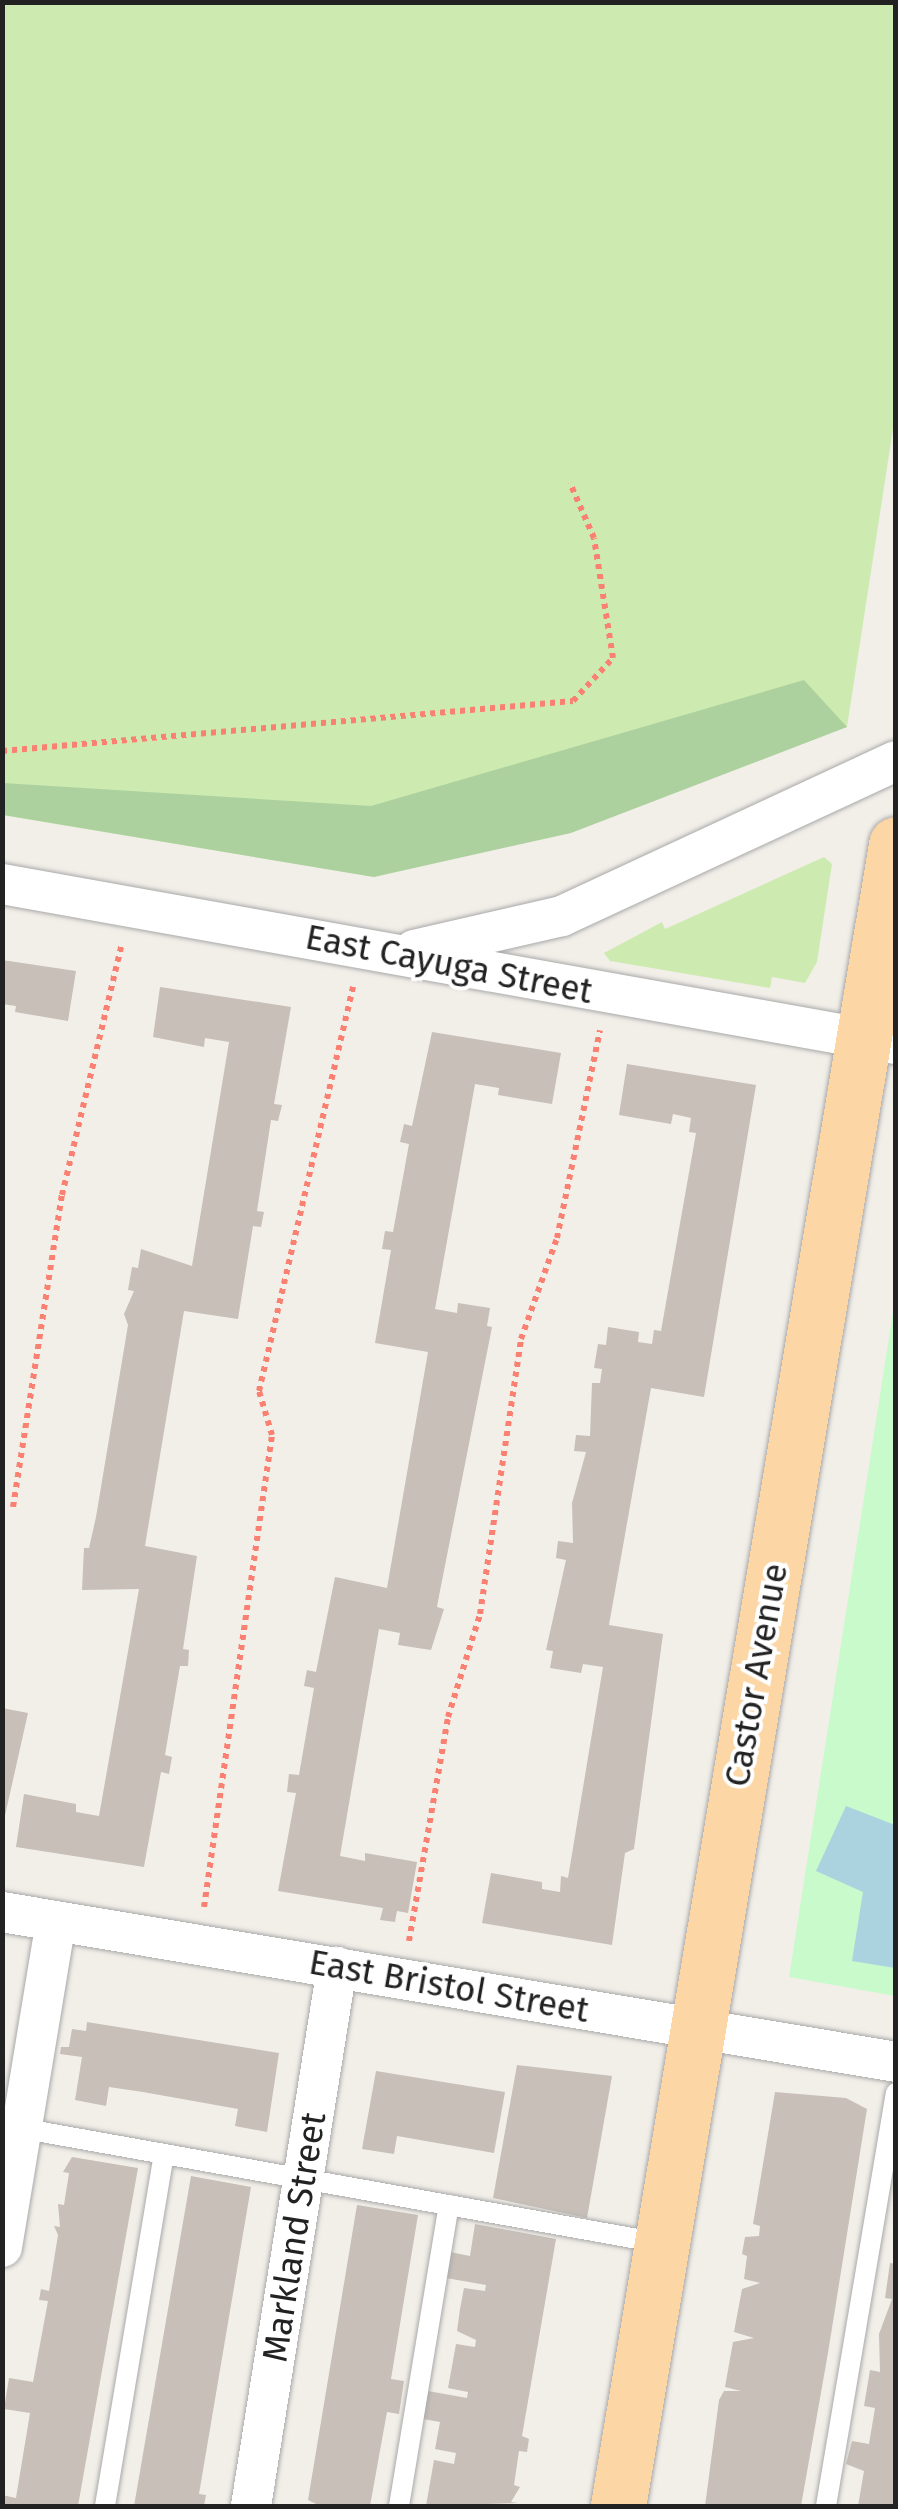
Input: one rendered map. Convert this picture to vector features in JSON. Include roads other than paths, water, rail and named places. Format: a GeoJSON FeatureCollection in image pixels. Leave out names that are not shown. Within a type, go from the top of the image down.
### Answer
{"type":"FeatureCollection","features":[{"type":"Feature","properties":{"kind":"main road","name":"Castor Avenue"},"geometry":{"type":"LineString","coordinates":[[618,2506],[696,2028],[879,1042],[896,844]]}},
{"type":"Feature","properties":{"kind":"street"},"geometry":{"type":"LineString","coordinates":[[401,953],[562,916],[896,761]]}},
{"type":"Feature","properties":{"kind":"street","name":"East Cayuga Street"},"geometry":{"type":"LineString","coordinates":[[2,884],[879,1042]]}},
{"type":"Feature","properties":{"kind":"street","name":"East Bristol Street"},"geometry":{"type":"LineString","coordinates":[[2,1912],[896,2062]]}},
{"type":"Feature","properties":{"kind":"street"},"geometry":{"type":"LineString","coordinates":[[2,2246],[12,2126],[56,1921]]}},
{"type":"Feature","properties":{"kind":"street","name":"Markland Street"},"geometry":{"type":"LineString","coordinates":[[251,2506],[337,1967]]}},
{"type":"Feature","properties":{"kind":"lane"},"geometry":{"type":"LineString","coordinates":[[826,2506],[896,2093]]}},
{"type":"Feature","properties":{"kind":"lane"},"geometry":{"type":"LineString","coordinates":[[12,2126],[662,2243]]}},
{"type":"Feature","properties":{"kind":"lane"},"geometry":{"type":"LineString","coordinates":[[104,2506],[164,2154]]}},
{"type":"Feature","properties":{"kind":"lane"},"geometry":{"type":"LineString","coordinates":[[399,2506],[448,2205]]}},
{"type":"Feature","properties":{"kind":"water"},"geometry":{"type":"Polygon","coordinates":[[[846,1806],[895,1825],[895,1968],[852,1961],[863,1892],[816,1871],[846,1806]]]}}]}
